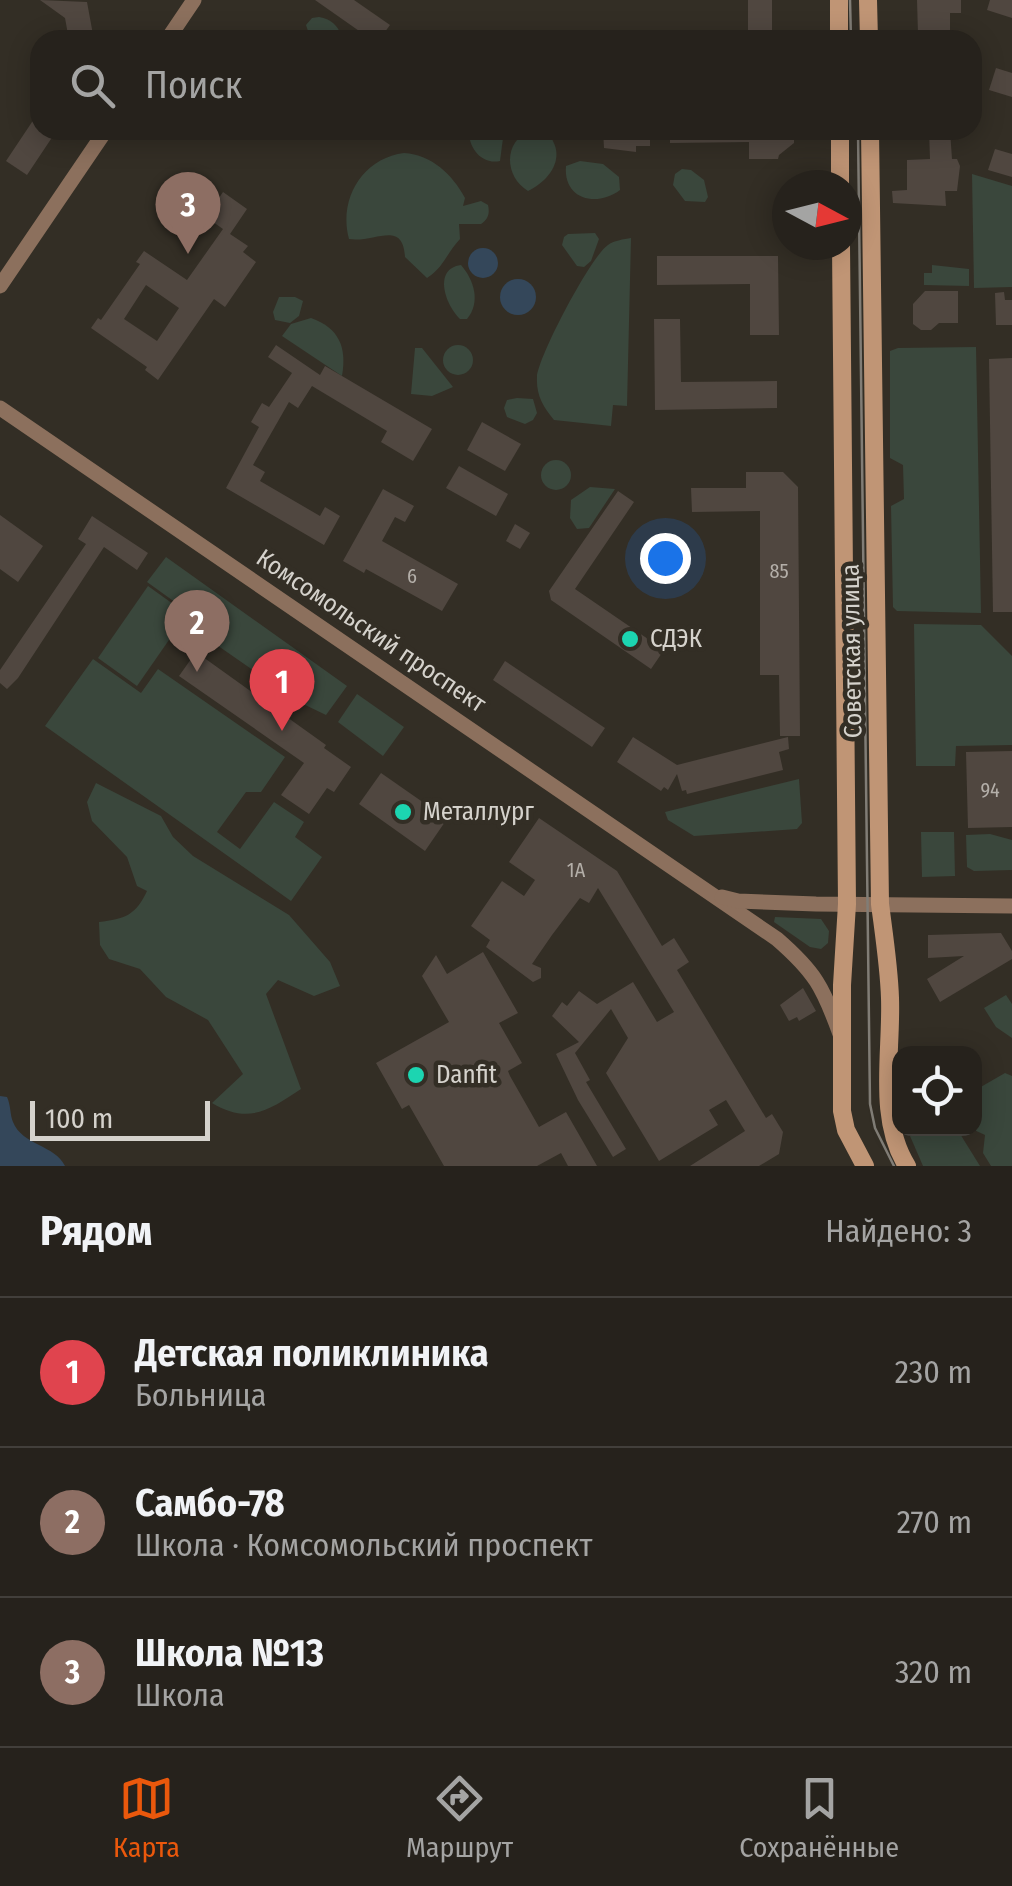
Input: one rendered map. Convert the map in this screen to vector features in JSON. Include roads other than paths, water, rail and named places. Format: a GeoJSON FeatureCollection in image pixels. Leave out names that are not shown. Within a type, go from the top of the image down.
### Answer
{"type":"FeatureCollection","features":[{"type":"Feature","properties":{"kind":"main road"},"geometry":{"type":"LineString","coordinates":[[839,0],[839,30]]}},
{"type":"Feature","properties":{"kind":"main road"},"geometry":{"type":"LineString","coordinates":[[868,0],[868,30]]}},
{"type":"Feature","properties":{"kind":"main road"},"geometry":{"type":"LineString","coordinates":[[840,140],[840,170]]}},
{"type":"Feature","properties":{"kind":"main road","name":"Советская улица"},"geometry":{"type":"LineString","coordinates":[[870,140],[880,904],[890,995],[890,1122],[896,1147],[907,1166]]}},
{"type":"Feature","properties":{"kind":"main road","name":"Советская улица"},"geometry":{"type":"LineString","coordinates":[[841,260],[847,904],[842,1111],[846,1130],[865,1166]]}},
{"type":"Feature","properties":{"kind":"street"},"geometry":{"type":"LineString","coordinates":[[174,30],[194,0]]}},
{"type":"Feature","properties":{"kind":"street"},"geometry":{"type":"LineString","coordinates":[[0,286],[99,140]]}},
{"type":"Feature","properties":{"kind":"street","name":"Комсомольский проспект"},"geometry":{"type":"LineString","coordinates":[[0,408],[777,939],[812,969],[842,1037]]}},
{"type":"Feature","properties":{"kind":"street","name":"Комсомольский проспект"},"geometry":{"type":"LineString","coordinates":[[713,895],[738,901],[1012,906]]}},
{"type":"Feature","properties":{"kind":"water"},"geometry":{"type":"Polygon","coordinates":[[[483,248],[494,252],[498,263],[494,274],[483,278],[472,274],[468,263],[472,252],[483,248]]]}},
{"type":"Feature","properties":{"kind":"water"},"geometry":{"type":"Polygon","coordinates":[[[518,279],[531,284],[536,297],[531,310],[518,315],[505,310],[500,297],[505,284],[518,279]]]}},
{"type":"Feature","properties":{"kind":"water"},"geometry":{"type":"Polygon","coordinates":[[[0,1096],[7,1097],[17,1130],[65,1166],[0,1166],[0,1096]]]}},
{"type":"Feature","properties":{"kind":"tram line"},"geometry":{"type":"LineString","coordinates":[[850,0],[851,30]]}},
{"type":"Feature","properties":{"kind":"tram line"},"geometry":{"type":"LineString","coordinates":[[858,140],[870,1104],[875,1128],[894,1166]]}},
{"type":"Feature","properties":{"kind":"place","name":"Школа №13"},"geometry":{"type":"Point","coordinates":[188,254]}},
{"type":"Feature","properties":{"kind":"place","name":"СДЭК"},"geometry":{"type":"Point","coordinates":[630,639]}},
{"type":"Feature","properties":{"kind":"place","name":"Самбо-78"},"geometry":{"type":"Point","coordinates":[197,672]}},
{"type":"Feature","properties":{"kind":"place","name":"Детская поликлиника"},"geometry":{"type":"Point","coordinates":[282,731]}},
{"type":"Feature","properties":{"kind":"place","name":"Металлург"},"geometry":{"type":"Point","coordinates":[403,812]}},
{"type":"Feature","properties":{"kind":"place","name":"Danfit"},"geometry":{"type":"Point","coordinates":[416,1075]}}]}
